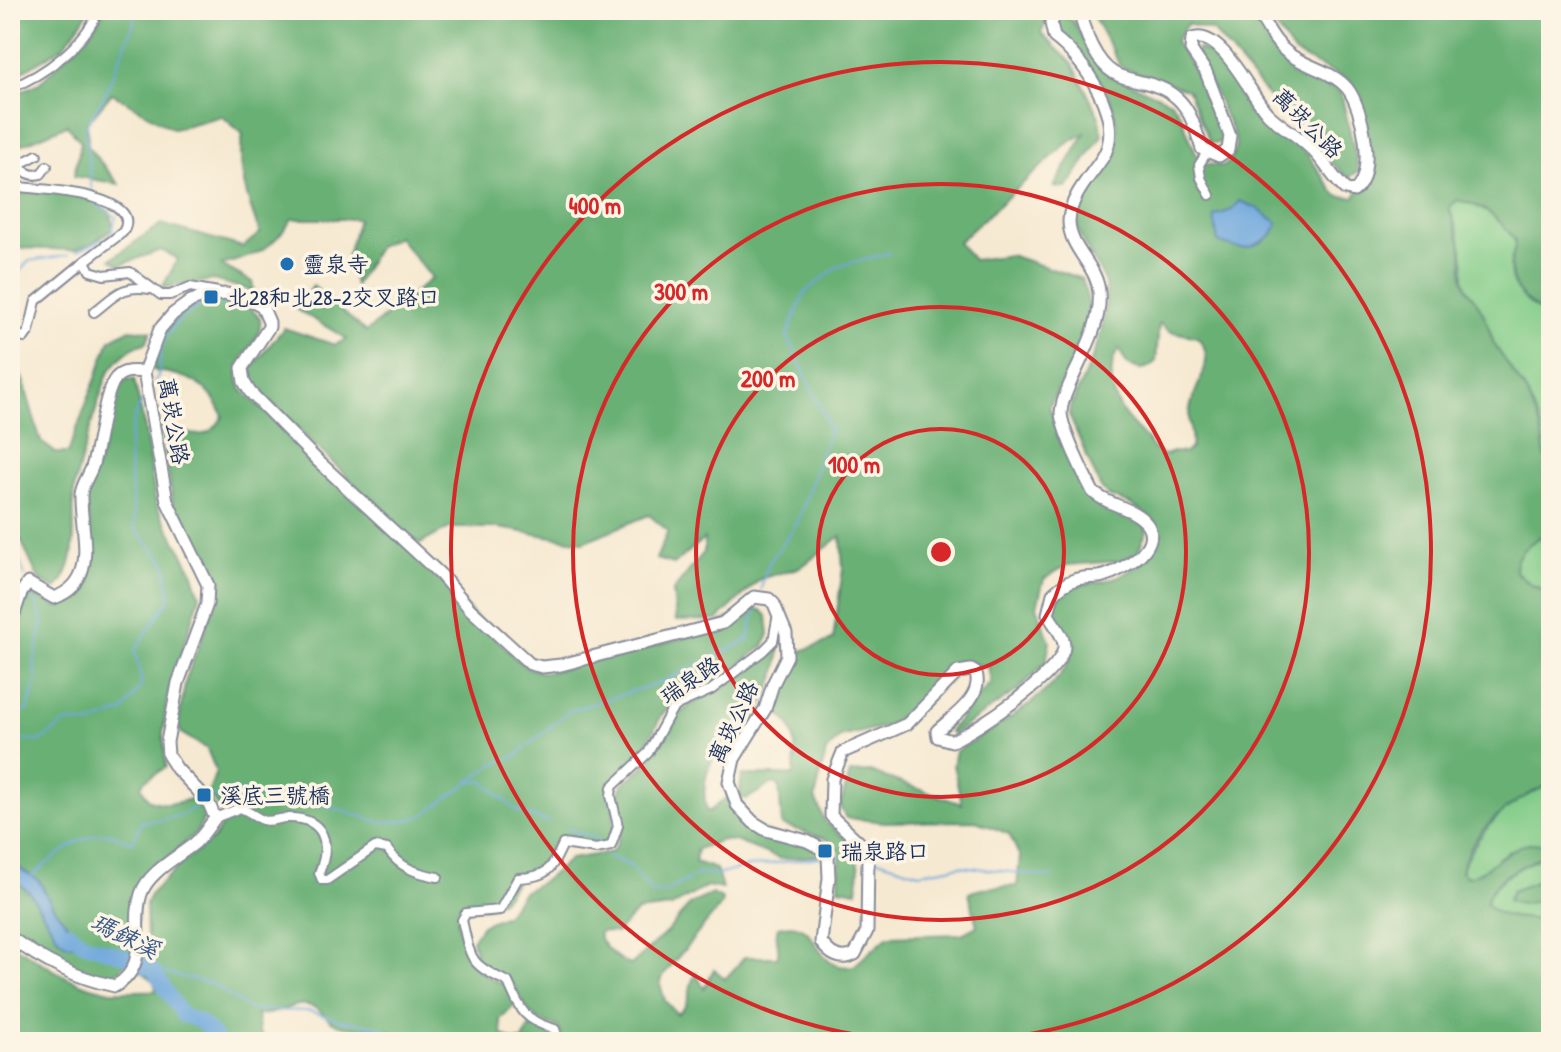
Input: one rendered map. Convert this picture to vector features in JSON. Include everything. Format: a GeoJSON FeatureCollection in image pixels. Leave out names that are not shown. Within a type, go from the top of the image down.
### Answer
{"type":"FeatureCollection","features":[{"type":"Feature","properties":{"kind":"street"},"geometry":{"type":"LineString","coordinates":[[10,88],[52,64],[74,47],[99,10]]}},
{"type":"Feature","properties":{"kind":"street","name":"萬崁公路"},"geometry":{"type":"LineString","coordinates":[[778,614],[786,633],[787,656],[765,709],[734,759],[729,782],[737,805],[753,822],[766,830],[807,841],[826,851],[829,878],[821,942],[834,956],[849,958],[859,950],[867,931],[868,857],[863,846],[831,816],[832,779],[843,752],[907,724],[963,670],[976,673],[977,688],[965,705],[937,731],[938,737],[952,741],[1001,712],[1055,667],[1063,654],[1063,639],[1048,614],[1053,594],[1073,580],[1101,577],[1134,560],[1146,551],[1149,544],[1150,533],[1146,523],[1132,512],[1101,499],[1093,492],[1061,417],[1065,397],[1096,321],[1100,300],[1098,282],[1075,244],[1069,220],[1075,200],[1109,146],[1111,131],[1108,115],[1091,79],[1078,58],[1054,37],[1051,30],[1054,16],[1066,10],[1080,15],[1091,43],[1110,71],[1152,83],[1178,99],[1188,111],[1202,149],[1224,155],[1230,136],[1206,72],[1191,50],[1192,39],[1198,36],[1212,40],[1238,70],[1268,114],[1310,147],[1345,189],[1354,191],[1365,179],[1367,152],[1351,93],[1338,79],[1281,48],[1256,10]]}},
{"type":"Feature","properties":{"kind":"street"},"geometry":{"type":"LineString","coordinates":[[1207,152],[1199,165],[1201,178],[1210,195]]}},
{"type":"Feature","properties":{"kind":"street"},"geometry":{"type":"LineString","coordinates":[[10,173],[37,155]]}},
{"type":"Feature","properties":{"kind":"street"},"geometry":{"type":"LineString","coordinates":[[18,165],[36,176],[47,166]]}},
{"type":"Feature","properties":{"kind":"street"},"geometry":{"type":"LineString","coordinates":[[10,181],[18,187],[79,194],[120,207],[126,213],[127,226],[36,301],[29,331],[24,338],[10,330]]}},
{"type":"Feature","properties":{"kind":"street"},"geometry":{"type":"LineString","coordinates":[[85,261],[90,271],[104,275],[130,272],[161,295],[190,287],[227,294],[262,306],[269,322],[267,333],[243,364],[242,375],[250,392],[530,664],[542,667],[561,665],[723,623],[754,597],[769,599],[778,614]]}},
{"type":"Feature","properties":{"kind":"street"},"geometry":{"type":"LineString","coordinates":[[94,312],[124,289],[133,286],[151,289]]}},
{"type":"Feature","properties":{"kind":"street","name":"萬崁公路"},"geometry":{"type":"LineString","coordinates":[[215,818],[205,799],[168,755],[167,742],[178,683],[207,604],[208,585],[167,501],[144,372],[153,342],[173,314],[200,297],[227,294]]}},
{"type":"Feature","properties":{"kind":"street"},"geometry":{"type":"LineString","coordinates":[[10,626],[28,583],[54,598],[70,592],[80,578],[85,524],[81,493],[99,443],[110,388],[116,377],[128,371],[144,372]]}},
{"type":"Feature","properties":{"kind":"street","name":"瑞泉路"},"geometry":{"type":"LineString","coordinates":[[559,1042],[555,1029],[529,1019],[518,1006],[508,982],[484,971],[471,959],[462,920],[466,913],[500,910],[518,878],[543,875],[553,866],[563,844],[596,849],[611,846],[618,826],[612,787],[648,753],[671,711],[679,704],[711,690],[773,641],[778,614]]}},
{"type":"Feature","properties":{"kind":"street"},"geometry":{"type":"LineString","coordinates":[[10,937],[45,961],[91,981],[115,986],[126,980],[133,970],[139,941],[137,908],[142,891],[154,875],[199,840],[215,818],[240,808],[265,822],[289,818],[318,826],[324,836],[319,873],[322,880],[327,880],[375,847],[387,849],[394,860],[414,873],[438,877]]}},
{"type":"Feature","properties":{"kind":"green space"},"geometry":{"type":"Polygon","coordinates":[[[10,10],[90,10],[63,47],[10,79],[10,10]]]}},
{"type":"Feature","properties":{"kind":"green space"},"geometry":{"type":"Polygon","coordinates":[[[104,10],[1055,10],[1041,33],[1073,64],[1099,117],[1102,135],[1067,188],[1054,187],[1085,133],[1065,145],[958,242],[973,260],[1010,255],[1082,279],[1089,306],[1084,338],[1049,407],[1092,503],[1142,518],[1147,531],[1137,553],[1120,561],[1067,565],[1044,579],[1037,606],[1050,642],[1046,662],[1018,690],[953,734],[949,731],[991,682],[988,666],[957,661],[919,702],[887,726],[840,737],[826,752],[815,798],[825,822],[854,845],[859,869],[857,891],[839,888],[840,851],[826,839],[782,825],[779,785],[773,783],[747,799],[739,797],[742,775],[794,775],[794,736],[787,722],[771,707],[798,652],[833,640],[843,569],[841,536],[801,567],[760,579],[717,620],[676,621],[673,591],[704,552],[704,539],[674,564],[656,559],[668,531],[649,515],[583,542],[499,528],[449,528],[420,544],[397,526],[258,389],[249,371],[284,328],[335,345],[347,339],[296,309],[313,286],[366,332],[432,278],[398,237],[378,246],[355,286],[347,256],[358,219],[292,219],[277,238],[262,250],[221,265],[252,282],[254,291],[213,280],[162,288],[178,259],[161,250],[120,265],[111,259],[161,224],[243,247],[260,233],[242,171],[243,134],[222,116],[173,129],[112,93],[87,123],[88,147],[119,184],[74,176],[81,142],[67,125],[14,148],[10,143],[10,96],[40,83],[93,29],[104,10]]]}},
{"type":"Feature","properties":{"kind":"green space"},"geometry":{"type":"Polygon","coordinates":[[[1090,10],[1246,10],[1277,54],[1341,93],[1359,171],[1348,178],[1292,124],[1213,31],[1187,24],[1175,42],[1192,67],[1220,135],[1221,143],[1210,143],[1188,90],[1121,67],[1090,10]]]}},
{"type":"Feature","properties":{"kind":"green space"},"geometry":{"type":"Polygon","coordinates":[[[1263,10],[1551,10],[1551,319],[1518,291],[1511,266],[1515,241],[1504,226],[1490,214],[1466,202],[1457,200],[1449,208],[1462,248],[1463,278],[1467,289],[1485,317],[1494,344],[1527,393],[1541,428],[1545,456],[1551,467],[1551,531],[1522,551],[1515,571],[1536,587],[1551,590],[1551,784],[1522,798],[1496,817],[1474,842],[1461,871],[1466,877],[1476,874],[1527,844],[1548,848],[1546,854],[1502,878],[1486,903],[1491,909],[1507,916],[1551,920],[1551,957],[1545,973],[1551,978],[1551,1042],[565,1042],[558,1027],[542,1022],[529,1012],[512,983],[476,958],[472,940],[482,925],[506,915],[523,892],[548,878],[570,859],[612,852],[620,832],[622,815],[617,802],[624,783],[650,761],[664,732],[689,705],[758,662],[778,640],[778,664],[756,719],[743,741],[731,743],[722,749],[709,766],[704,789],[707,811],[726,798],[752,826],[820,849],[820,855],[781,859],[735,841],[722,840],[697,849],[695,862],[716,869],[722,889],[707,886],[671,907],[637,911],[617,933],[602,931],[598,934],[607,948],[631,965],[669,930],[690,904],[712,894],[722,899],[721,905],[664,974],[660,984],[665,1001],[677,1014],[688,1000],[696,973],[704,989],[714,969],[725,979],[745,957],[777,957],[778,927],[793,925],[803,929],[830,961],[840,966],[854,966],[888,936],[962,934],[977,926],[969,893],[981,888],[1017,886],[1020,857],[1009,834],[976,821],[885,822],[846,818],[840,807],[850,773],[870,772],[962,804],[953,765],[956,751],[1036,699],[1062,673],[1069,660],[1069,640],[1056,616],[1057,600],[1076,586],[1107,580],[1136,567],[1155,544],[1157,523],[1130,504],[1108,496],[1100,487],[1069,415],[1095,350],[1106,305],[1104,280],[1083,241],[1077,221],[1085,197],[1112,152],[1117,126],[1104,87],[1055,25],[1058,19],[1064,17],[1073,21],[1088,48],[1117,78],[1171,101],[1180,114],[1197,156],[1204,164],[1224,166],[1231,161],[1236,144],[1234,135],[1196,52],[1198,48],[1219,58],[1262,116],[1308,155],[1333,191],[1338,196],[1354,197],[1364,186],[1358,96],[1349,81],[1294,53],[1263,10]],[[1159,323],[1156,361],[1149,367],[1139,369],[1127,364],[1119,349],[1112,371],[1115,396],[1123,414],[1154,449],[1165,455],[1185,453],[1191,448],[1189,416],[1206,356],[1204,346],[1197,337],[1169,331],[1159,323]]]}},
{"type":"Feature","properties":{"kind":"green space"},"geometry":{"type":"Polygon","coordinates":[[[10,181],[15,187],[86,195],[111,213],[113,229],[74,250],[16,248],[10,265],[10,181]]]}},
{"type":"Feature","properties":{"kind":"green space"},"geometry":{"type":"Polygon","coordinates":[[[1457,200],[1483,210],[1507,228],[1515,243],[1510,271],[1512,280],[1521,296],[1551,319],[1551,467],[1545,456],[1541,428],[1527,393],[1494,344],[1485,317],[1464,284],[1458,231],[1449,208],[1457,200]]]}},
{"type":"Feature","properties":{"kind":"green space"},"geometry":{"type":"Polygon","coordinates":[[[216,298],[247,305],[260,318],[257,336],[239,368],[242,390],[438,577],[524,666],[550,672],[696,635],[746,609],[761,610],[767,616],[769,634],[764,646],[712,684],[671,705],[663,713],[641,753],[612,782],[614,826],[608,843],[597,847],[562,842],[546,865],[521,874],[499,902],[469,909],[457,922],[471,962],[483,974],[506,985],[515,1005],[500,1019],[502,1034],[514,1041],[523,1040],[530,1026],[551,1034],[554,1042],[408,1042],[385,1029],[337,1024],[316,1008],[300,1005],[257,1014],[259,1032],[265,1042],[10,1042],[10,943],[85,985],[112,991],[156,991],[152,980],[138,968],[147,939],[146,903],[151,893],[184,861],[214,838],[224,821],[221,810],[208,794],[216,771],[207,749],[181,733],[178,725],[186,679],[213,608],[216,581],[173,505],[161,425],[164,422],[182,431],[204,434],[211,431],[223,416],[205,389],[187,378],[155,371],[153,367],[160,341],[173,322],[192,307],[216,298]]]}},
{"type":"Feature","properties":{"kind":"green space"},"geometry":{"type":"Polygon","coordinates":[[[130,329],[151,331],[146,343],[125,354],[106,379],[74,490],[72,554],[64,578],[56,589],[39,580],[10,516],[10,353],[23,380],[41,442],[56,453],[68,453],[110,340],[130,329]]]}},
{"type":"Feature","properties":{"kind":"green space"},"geometry":{"type":"Polygon","coordinates":[[[125,379],[134,379],[156,505],[192,571],[200,596],[168,694],[163,734],[166,767],[141,786],[148,799],[159,803],[191,799],[204,813],[204,819],[198,830],[138,889],[137,929],[132,952],[119,971],[100,975],[58,961],[10,930],[10,876],[30,893],[59,939],[68,945],[82,943],[53,907],[39,881],[10,862],[10,639],[27,596],[38,597],[56,607],[76,593],[82,583],[90,546],[86,496],[104,445],[115,396],[125,379]]]}},
{"type":"Feature","properties":{"kind":"green space"},"geometry":{"type":"Polygon","coordinates":[[[1551,531],[1549,591],[1535,586],[1515,571],[1522,551],[1551,531]]]}},
{"type":"Feature","properties":{"kind":"green space"},"geometry":{"type":"Polygon","coordinates":[[[1551,784],[1551,876],[1512,891],[1508,898],[1551,899],[1551,920],[1503,915],[1489,906],[1486,899],[1492,890],[1521,867],[1546,854],[1531,845],[1507,852],[1472,876],[1462,875],[1462,867],[1498,816],[1521,799],[1551,784]]]}},
{"type":"Feature","properties":{"kind":"green space"},"geometry":{"type":"Polygon","coordinates":[[[1551,876],[1551,899],[1522,904],[1508,901],[1512,891],[1551,876]]]}},
{"type":"Feature","properties":{"kind":"water"},"geometry":{"type":"Polygon","coordinates":[[[1240,201],[1278,223],[1273,233],[1254,246],[1240,248],[1218,242],[1214,216],[1232,210],[1240,201]]]}},
{"type":"Feature","properties":{"kind":"water","name":"瑪鋉溪"},"geometry":{"type":"Polygon","coordinates":[[[10,862],[39,881],[53,907],[83,943],[68,945],[59,939],[30,893],[10,876],[10,862]]]}},
{"type":"Feature","properties":{"kind":"waterway"},"geometry":{"type":"LineString","coordinates":[[92,192],[85,127],[104,97],[135,20],[135,10]]}},
{"type":"Feature","properties":{"kind":"waterway"},"geometry":{"type":"LineString","coordinates":[[77,251],[111,236],[116,217],[94,203]]}},
{"type":"Feature","properties":{"kind":"waterway"},"geometry":{"type":"LineString","coordinates":[[761,589],[768,564],[797,524],[830,429],[787,335],[805,292],[839,266],[889,253]]}},
{"type":"Feature","properties":{"kind":"waterway"},"geometry":{"type":"LineString","coordinates":[[10,282],[29,261],[69,255]]}},
{"type":"Feature","properties":{"kind":"waterway"},"geometry":{"type":"LineString","coordinates":[[152,387],[164,343],[182,318],[209,303],[237,309]]}},
{"type":"Feature","properties":{"kind":"waterway"},"geometry":{"type":"LineString","coordinates":[[10,739],[40,741],[67,722],[90,724],[124,711],[142,684],[135,650],[170,598],[165,562],[135,529],[129,445],[131,429],[144,399]]}},
{"type":"Feature","properties":{"kind":"waterway"},"geometry":{"type":"LineString","coordinates":[[10,457],[10,475]]}},
{"type":"Feature","properties":{"kind":"waterway"},"geometry":{"type":"LineString","coordinates":[[10,535],[25,576]]}},
{"type":"Feature","properties":{"kind":"waterway"},"geometry":{"type":"LineString","coordinates":[[10,720],[28,709],[37,679],[34,664],[43,621],[31,592]]}},
{"type":"Feature","properties":{"kind":"waterway"},"geometry":{"type":"LineString","coordinates":[[209,798],[233,790],[271,799],[317,803],[380,822],[405,821],[424,815],[492,765],[516,756],[569,711],[662,682],[748,640],[757,604]]}},
{"type":"Feature","properties":{"kind":"waterway"},"geometry":{"type":"LineString","coordinates":[[471,782],[483,781],[518,812],[548,822]]}},
{"type":"Feature","properties":{"kind":"waterway"},"geometry":{"type":"LineString","coordinates":[[32,876],[68,848],[89,837],[110,834],[133,842],[142,821],[175,817],[204,802]]}},
{"type":"Feature","properties":{"kind":"waterway"},"geometry":{"type":"LineString","coordinates":[[568,829],[597,839],[599,843]]}},
{"type":"Feature","properties":{"kind":"waterway"},"geometry":{"type":"LineString","coordinates":[[607,856],[631,866],[652,893],[665,892],[700,873],[717,875],[747,867],[821,857]]}},
{"type":"Feature","properties":{"kind":"waterway"},"geometry":{"type":"LineString","coordinates":[[836,856],[860,857]]}},
{"type":"Feature","properties":{"kind":"waterway"},"geometry":{"type":"LineString","coordinates":[[875,859],[919,873],[961,866],[1052,877]]}},
{"type":"Feature","properties":{"kind":"waterway","name":"瑪鋉溪"},"geometry":{"type":"LineString","coordinates":[[68,931],[83,943],[124,956],[153,970],[183,1016],[204,1025],[219,1042]]}},
{"type":"Feature","properties":{"kind":"waterway"},"geometry":{"type":"LineString","coordinates":[[153,970],[213,984],[250,1010],[309,1011],[381,1027],[401,1042]]}},
{"type":"Feature","properties":{"kind":"place","name":"靈泉寺"},"geometry":{"type":"Point","coordinates":[287,264]}},
{"type":"Feature","properties":{"kind":"place","name":"北28和北28-2交叉路口"},"geometry":{"type":"Point","coordinates":[211,297]}},
{"type":"Feature","properties":{"kind":"place","name":"溪底三號橋"},"geometry":{"type":"Point","coordinates":[204,795]}},
{"type":"Feature","properties":{"kind":"place","name":"瑞泉路口"},"geometry":{"type":"Point","coordinates":[825,851]}}]}
